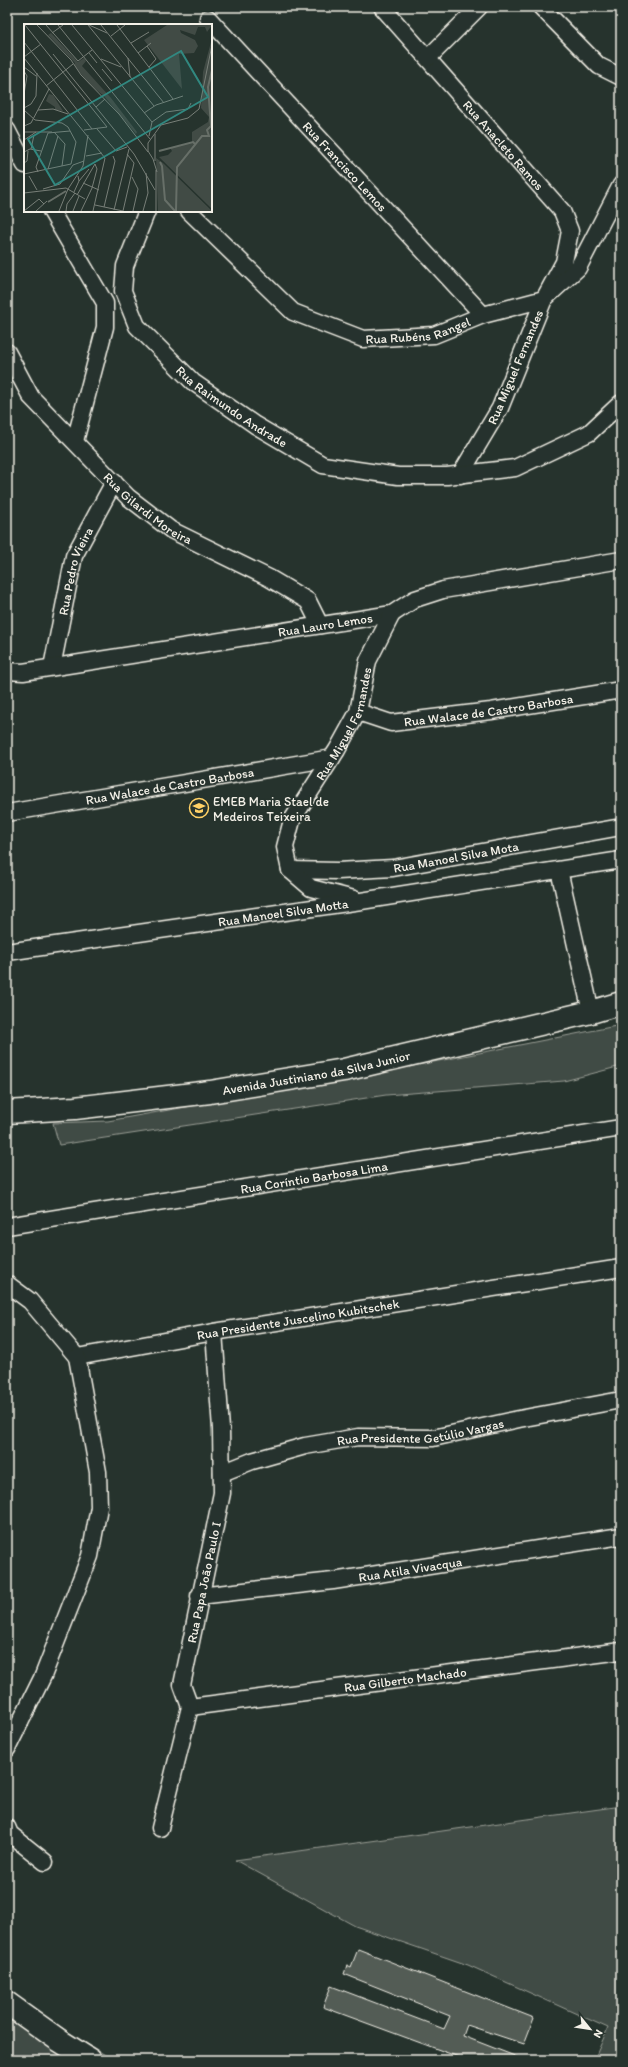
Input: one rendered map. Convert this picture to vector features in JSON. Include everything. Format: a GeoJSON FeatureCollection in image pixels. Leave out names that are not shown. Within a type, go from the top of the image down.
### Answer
{"type":"FeatureCollection","features":[{"type":"Feature","properties":{"kind":"street","name":"Rua Anacleto Ramos"},"geometry":{"type":"LineString","coordinates":[[382,7],[562,211],[570,231],[569,239],[564,262],[544,299]]}},
{"type":"Feature","properties":{"kind":"street"},"geometry":{"type":"LineString","coordinates":[[428,58],[479,7]]}},
{"type":"Feature","properties":{"kind":"street"},"geometry":{"type":"LineString","coordinates":[[541,7],[599,66],[621,77]]}},
{"type":"Feature","properties":{"kind":"street","name":"Rua Francisco Lemos"},"geometry":{"type":"LineString","coordinates":[[208,17],[483,315]]}},
{"type":"Feature","properties":{"kind":"street"},"geometry":{"type":"LineString","coordinates":[[7,130],[24,163]]}},
{"type":"Feature","properties":{"kind":"street"},"geometry":{"type":"LineString","coordinates":[[544,299],[578,268],[621,185]]}},
{"type":"Feature","properties":{"kind":"street"},"geometry":{"type":"LineString","coordinates":[[52,212],[105,303],[105,326],[75,441]]}},
{"type":"Feature","properties":{"kind":"street","name":"Rua Raimundo Andrade"},"geometry":{"type":"LineString","coordinates":[[147,212],[125,266],[123,291],[137,326],[193,382],[255,425],[323,465],[398,476],[460,475],[515,468],[589,433],[621,403]]}},
{"type":"Feature","properties":{"kind":"street","name":"Rua Rubéns Rangel"},"geometry":{"type":"LineString","coordinates":[[190,212],[293,312],[362,339],[434,335],[483,315],[544,299]]}},
{"type":"Feature","properties":{"kind":"street","name":"Rua Miguel Fernandes"},"geometry":{"type":"LineString","coordinates":[[460,475],[500,408],[544,299]]}},
{"type":"Feature","properties":{"kind":"street","name":"Rua Gilardi Moreira"},"geometry":{"type":"LineString","coordinates":[[7,352],[31,396],[128,497],[171,530],[269,578],[308,601],[320,625]]}},
{"type":"Feature","properties":{"kind":"street","name":"Rua Pedro Vieira"},"geometry":{"type":"LineString","coordinates":[[52,667],[74,556],[114,482]]}},
{"type":"Feature","properties":{"kind":"street","name":"Rua Lauro Lemos"},"geometry":{"type":"LineString","coordinates":[[15,671],[52,667],[392,614],[415,599],[443,590],[621,560]]}},
{"type":"Feature","properties":{"kind":"street","name":"Rua Miguel Fernandes"},"geometry":{"type":"LineString","coordinates":[[290,870],[285,847],[292,820],[332,758],[358,712],[368,661],[392,614]]}},
{"type":"Feature","properties":{"kind":"street","name":"Rua Walace de Castro Barbosa"},"geometry":{"type":"LineString","coordinates":[[358,712],[392,723],[491,711],[621,690]]}},
{"type":"Feature","properties":{"kind":"street","name":"Rua Walace de Castro Barbosa"},"geometry":{"type":"LineString","coordinates":[[7,812],[332,758]]}},
{"type":"Feature","properties":{"kind":"street","name":"Rua Manoel Silva Mota"},"geometry":{"type":"LineString","coordinates":[[290,870],[393,868],[621,827]]}},
{"type":"Feature","properties":{"kind":"street","name":"Rua Manoel Silva Motta"},"geometry":{"type":"LineString","coordinates":[[7,952],[361,901],[621,860]]}},
{"type":"Feature","properties":{"kind":"street"},"geometry":{"type":"LineString","coordinates":[[290,870],[311,888],[361,901]]}},
{"type":"Feature","properties":{"kind":"street"},"geometry":{"type":"LineString","coordinates":[[559,870],[591,1012]]}},
{"type":"Feature","properties":{"kind":"street","name":"Avenida Justiniano da Silva Junior"},"geometry":{"type":"LineString","coordinates":[[7,1112],[75,1108],[210,1092],[344,1070],[591,1012],[621,1003]]}},
{"type":"Feature","properties":{"kind":"street","name":"Rua Coríntio Barbosa Lima"},"geometry":{"type":"LineString","coordinates":[[7,1226],[621,1128]]}},
{"type":"Feature","properties":{"kind":"street","name":"Rua Presidente Juscelino Kubitschek"},"geometry":{"type":"LineString","coordinates":[[77,1357],[214,1332],[621,1268]]}},
{"type":"Feature","properties":{"kind":"street"},"geometry":{"type":"LineString","coordinates":[[7,1284],[30,1301],[77,1357],[98,1472],[99,1507],[90,1556],[43,1676],[7,1749]]}},
{"type":"Feature","properties":{"kind":"street","name":"Rua Papa João Paulo I"},"geometry":{"type":"LineString","coordinates":[[190,1707],[182,1685],[199,1596],[222,1493],[221,1429],[214,1332]]}},
{"type":"Feature","properties":{"kind":"street","name":"Rua Presidente Getúlio Vargas"},"geometry":{"type":"LineString","coordinates":[[222,1473],[252,1461],[305,1446],[358,1437],[432,1438],[519,1419],[621,1400]]}},
{"type":"Feature","properties":{"kind":"street","name":"Rua Atila Vivacqua"},"geometry":{"type":"LineString","coordinates":[[199,1596],[333,1581],[621,1536]]}},
{"type":"Feature","properties":{"kind":"street","name":"Rua Gilberto Machado"},"geometry":{"type":"LineString","coordinates":[[190,1707],[621,1651]]}},
{"type":"Feature","properties":{"kind":"street"},"geometry":{"type":"LineString","coordinates":[[160,1828],[190,1707]]}},
{"type":"Feature","properties":{"kind":"street"},"geometry":{"type":"LineString","coordinates":[[7,1827],[10,1834],[45,1862]]}},
{"type":"Feature","properties":{"kind":"street"},"geometry":{"type":"LineString","coordinates":[[7,2003],[60,2041],[90,2060]]}},
{"type":"Feature","properties":{"kind":"shaded area"},"geometry":{"type":"Polygon","coordinates":[[[621,1025],[621,1066],[564,1081],[386,1095],[59,1145],[53,1123],[108,1121],[408,1067],[621,1025]]]}},
{"type":"Feature","properties":{"kind":"shaded area"},"geometry":{"type":"Polygon","coordinates":[[[621,1806],[621,2060],[594,2060],[608,2028],[468,1965],[355,1926],[235,1860],[621,1806]]]}},
{"type":"Feature","properties":{"kind":"shaded area"},"geometry":{"type":"Polygon","coordinates":[[[7,1993],[113,2060],[7,2060],[7,1993]]]}},
{"type":"Feature","properties":{"kind":"building"},"geometry":{"type":"Polygon","coordinates":[[[358,1949],[534,2018],[524,2044],[467,2025],[463,2036],[525,2060],[467,2060],[323,2007],[331,1986],[444,2029],[450,2016],[344,1974],[347,1965],[351,1967],[358,1949]]]}},
{"type":"Feature","properties":{"kind":"place","name":"EMEB Maria Stael de Medeiros Teixeira"},"geometry":{"type":"Point","coordinates":[199,808]}}]}
